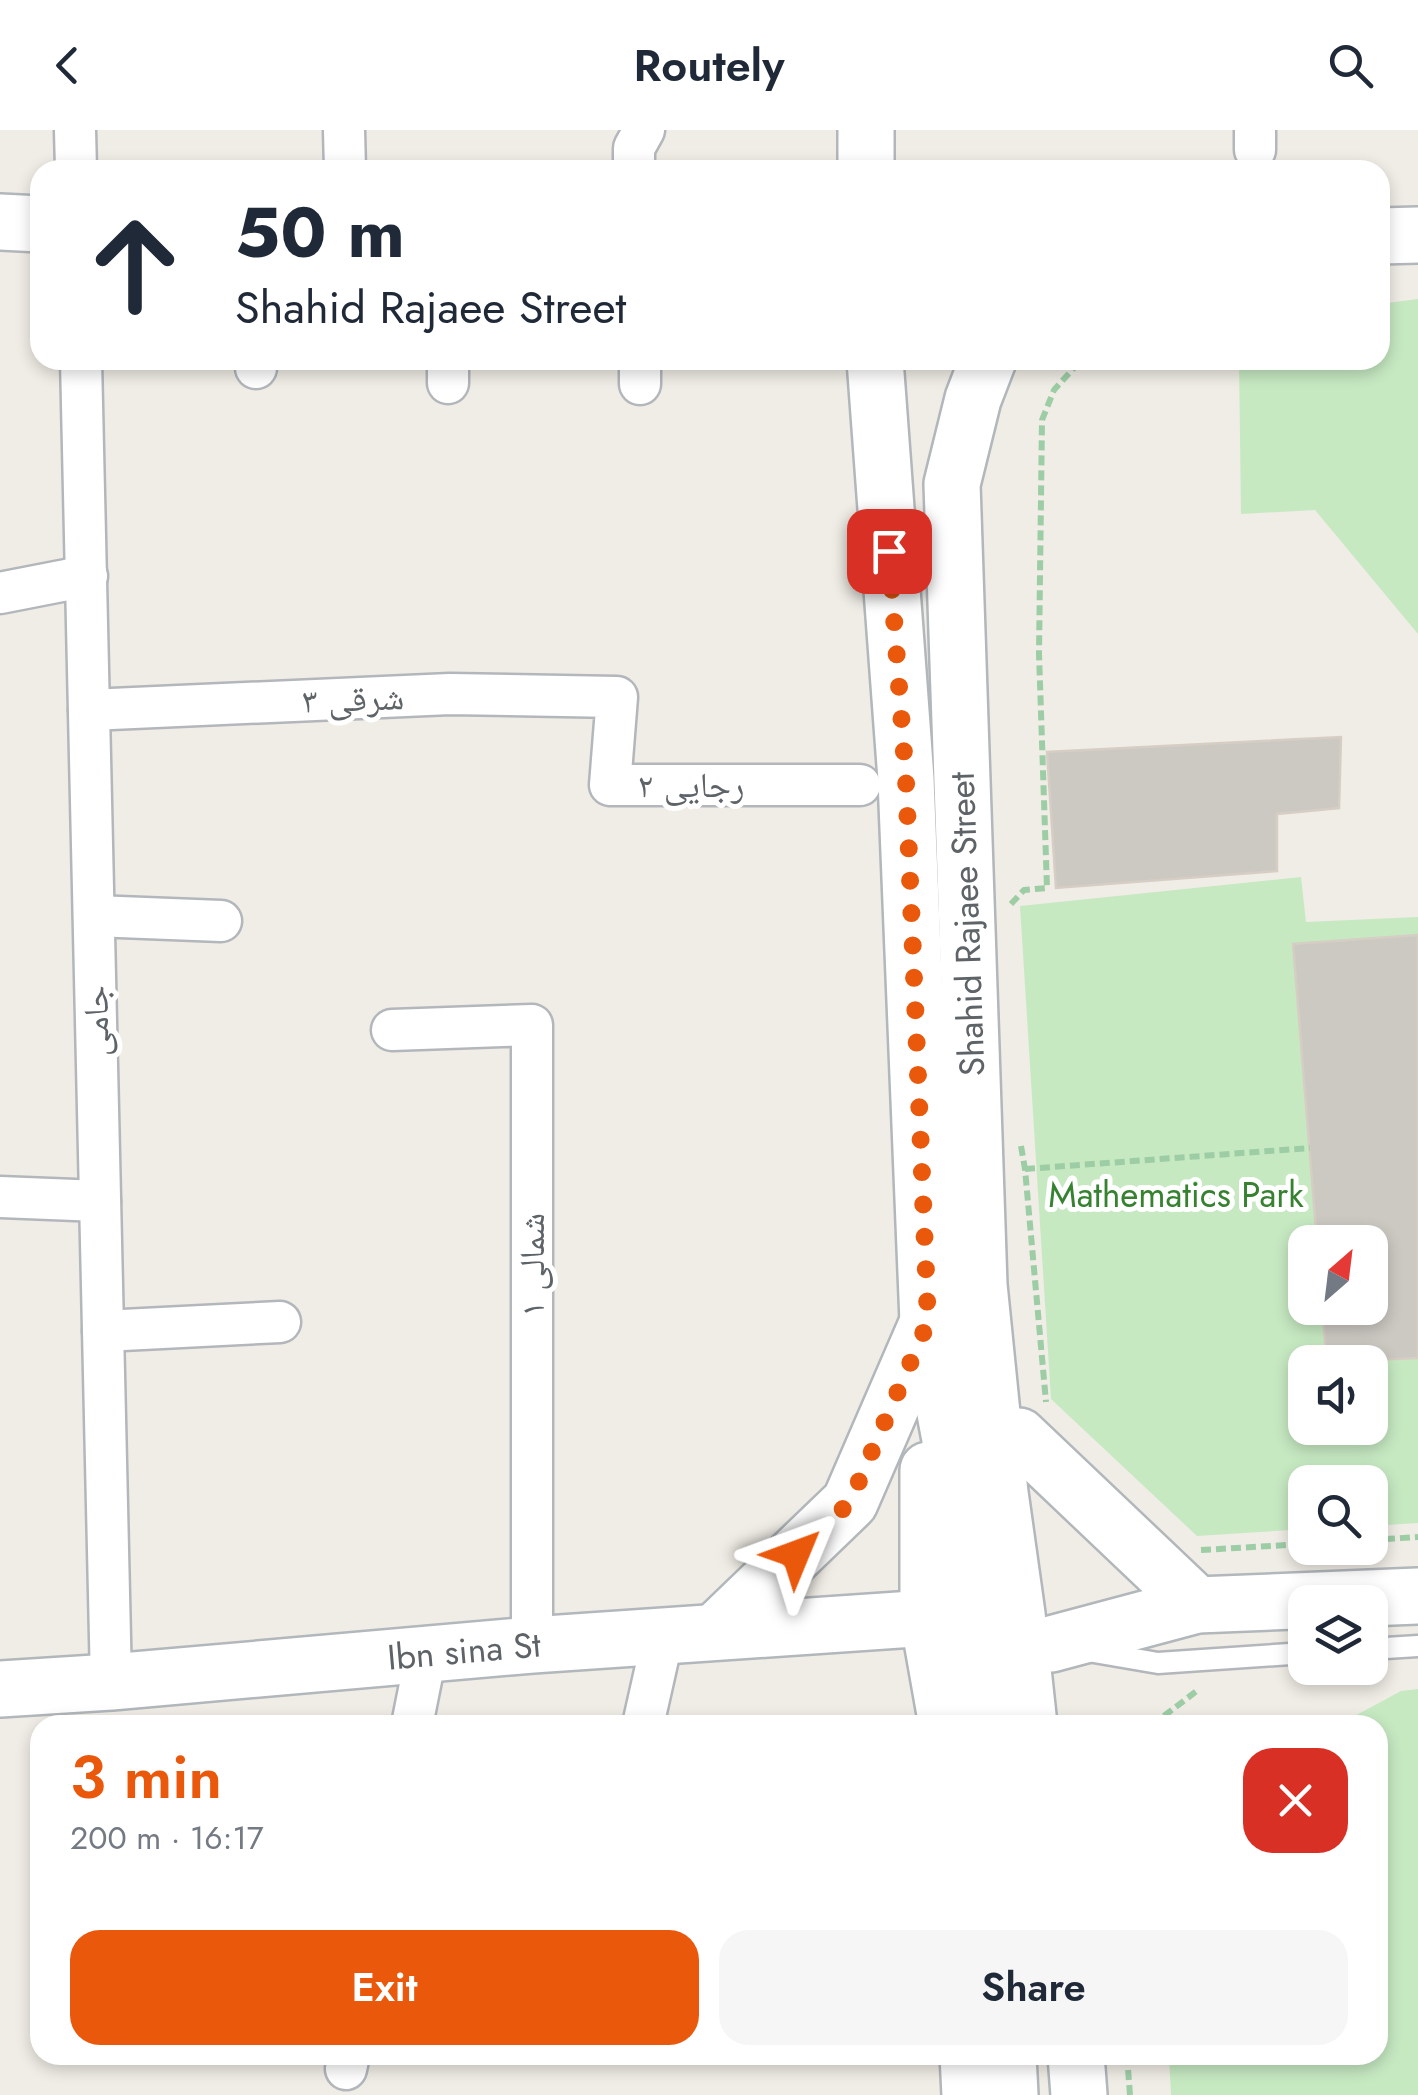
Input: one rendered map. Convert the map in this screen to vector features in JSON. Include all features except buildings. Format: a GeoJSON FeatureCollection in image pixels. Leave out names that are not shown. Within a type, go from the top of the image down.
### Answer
{"type":"FeatureCollection","features":[{"type":"Feature","properties":{"kind":"main road"},"geometry":{"type":"LineString","coordinates":[[866,130],[866,160]]}},
{"type":"Feature","properties":{"kind":"main road"},"geometry":{"type":"LineString","coordinates":[[0,222],[30,224]]}},
{"type":"Feature","properties":{"kind":"main road"},"geometry":{"type":"LineString","coordinates":[[1390,236],[1418,235]]}},
{"type":"Feature","properties":{"kind":"main road","name":"Shahid Rajaee Street"},"geometry":{"type":"LineString","coordinates":[[876,370],[906,780],[928,1322],[980,1493]]}},
{"type":"Feature","properties":{"kind":"main road","name":"Shahid Rajaee Street"},"geometry":{"type":"LineString","coordinates":[[980,1493],[980,1285],[952,484],[984,370]]}},
{"type":"Feature","properties":{"kind":"main road"},"geometry":{"type":"LineString","coordinates":[[980,1285],[1033,1422],[1056,1715]]}},
{"type":"Feature","properties":{"kind":"main road"},"geometry":{"type":"LineString","coordinates":[[928,1322],[928,1618],[946,1715]]}},
{"type":"Feature","properties":{"kind":"main road"},"geometry":{"type":"LineString","coordinates":[[689,1634],[850,1502],[928,1322]]}},
{"type":"Feature","properties":{"kind":"main road"},"geometry":{"type":"LineString","coordinates":[[1033,1422],[1197,1605]]}},
{"type":"Feature","properties":{"kind":"main road"},"geometry":{"type":"LineString","coordinates":[[980,1493],[986,1715]]}},
{"type":"Feature","properties":{"kind":"main road"},"geometry":{"type":"LineString","coordinates":[[980,1493],[1017,1614],[1027,1715]]}},
{"type":"Feature","properties":{"kind":"main road"},"geometry":{"type":"LineString","coordinates":[[1052,1644],[1197,1605],[1418,1596]]}},
{"type":"Feature","properties":{"kind":"main road","name":"Ibn sina St"},"geometry":{"type":"LineString","coordinates":[[0,1689],[532,1645],[928,1618]]}},
{"type":"Feature","properties":{"kind":"main road"},"geometry":{"type":"LineString","coordinates":[[968,2065],[970,2095]]}},
{"type":"Feature","properties":{"kind":"main road"},"geometry":{"type":"LineString","coordinates":[[1008,2065],[1010,2095]]}},
{"type":"Feature","properties":{"kind":"main road"},"geometry":{"type":"LineString","coordinates":[[1050,2065],[1052,2095]]}},
{"type":"Feature","properties":{"kind":"main road"},"geometry":{"type":"LineString","coordinates":[[1076,2065],[1078,2095]]}},
{"type":"Feature","properties":{"kind":"street"},"geometry":{"type":"LineString","coordinates":[[75,130],[76,160]]}},
{"type":"Feature","properties":{"kind":"street"},"geometry":{"type":"LineString","coordinates":[[344,130],[345,160]]}},
{"type":"Feature","properties":{"kind":"street"},"geometry":{"type":"LineString","coordinates":[[634,160],[634,148],[644,130]]}},
{"type":"Feature","properties":{"kind":"street","name":"جامی"},"geometry":{"type":"LineString","coordinates":[[80,370],[111,1682]]}},
{"type":"Feature","properties":{"kind":"street"},"geometry":{"type":"LineString","coordinates":[[0,592],[87,576]]}},
{"type":"Feature","properties":{"kind":"street","name":"شرقی ۳"},"geometry":{"type":"LineString","coordinates":[[89,710],[450,694],[617,697]]}},
{"type":"Feature","properties":{"kind":"street","name":"رجایی ۲"},"geometry":{"type":"LineString","coordinates":[[617,697],[610,785],[860,786]]}},
{"type":"Feature","properties":{"kind":"street"},"geometry":{"type":"LineString","coordinates":[[94,916],[221,920]]}},
{"type":"Feature","properties":{"kind":"street","name":"شمالی ۱"},"geometry":{"type":"LineString","coordinates":[[392,1030],[532,1025],[532,1645]]}},
{"type":"Feature","properties":{"kind":"street"},"geometry":{"type":"LineString","coordinates":[[0,1197],[100,1201]]}},
{"type":"Feature","properties":{"kind":"street"},"geometry":{"type":"LineString","coordinates":[[103,1330],[280,1322]]}},
{"type":"Feature","properties":{"kind":"street"},"geometry":{"type":"LineString","coordinates":[[648,1715],[689,1634]]}},
{"type":"Feature","properties":{"kind":"street"},"geometry":{"type":"LineString","coordinates":[[414,1715],[426,1655]]}},
{"type":"Feature","properties":{"kind":"lane"},"geometry":{"type":"LineString","coordinates":[[1052,1644],[1158,1663],[1288,1655]]}},
{"type":"Feature","properties":{"kind":"lane"},"geometry":{"type":"LineString","coordinates":[[1388,1648],[1418,1646]]}},
{"type":"Feature","properties":{"kind":"path"},"geometry":{"type":"LineString","coordinates":[[1010,906],[1024,890],[1047,888],[1039,654],[1042,420],[1054,390],[1072,370]]}},
{"type":"Feature","properties":{"kind":"path"},"geometry":{"type":"LineString","coordinates":[[1021,1130],[1026,1169],[1033,1422]]}},
{"type":"Feature","properties":{"kind":"path"},"geometry":{"type":"LineString","coordinates":[[1026,1169],[1310,1148]]}},
{"type":"Feature","properties":{"kind":"path"},"geometry":{"type":"LineString","coordinates":[[1388,1539],[1418,1538]]}},
{"type":"Feature","properties":{"kind":"path"},"geometry":{"type":"LineString","coordinates":[[1191,1545],[1200,1550],[1288,1545]]}},
{"type":"Feature","properties":{"kind":"path"},"geometry":{"type":"LineString","coordinates":[[1128,2065],[1130,2095]]}},
{"type":"Feature","properties":{"kind":"green space"},"geometry":{"type":"Polygon","coordinates":[[[1418,299],[1418,634],[1315,510],[1241,514],[1239,370],[1390,370],[1390,303],[1418,299]]]}},
{"type":"Feature","properties":{"kind":"green space","name":"Mathematics Park"},"geometry":{"type":"Polygon","coordinates":[[[1301,877],[1306,922],[1418,917],[1418,935],[1293,945],[1316,1225],[1288,1225],[1288,1325],[1324,1325],[1325,1345],[1288,1345],[1288,1445],[1388,1445],[1388,1360],[1418,1358],[1418,1523],[1388,1525],[1388,1465],[1288,1465],[1288,1530],[1197,1536],[1051,1399],[1020,906],[1301,877]]]}},
{"type":"Feature","properties":{"kind":"green space"},"geometry":{"type":"Polygon","coordinates":[[[1418,1689],[1418,2095],[1171,2095],[1170,2065],[1388,2065],[1388,1715],[1357,1715],[1401,1691],[1418,1689]]]}},
{"type":"Feature","properties":{"kind":"route"},"geometry":{"type":"LineString","coordinates":[[796,1554],[850,1502],[928,1322],[906,780],[889,551]]}}]}
